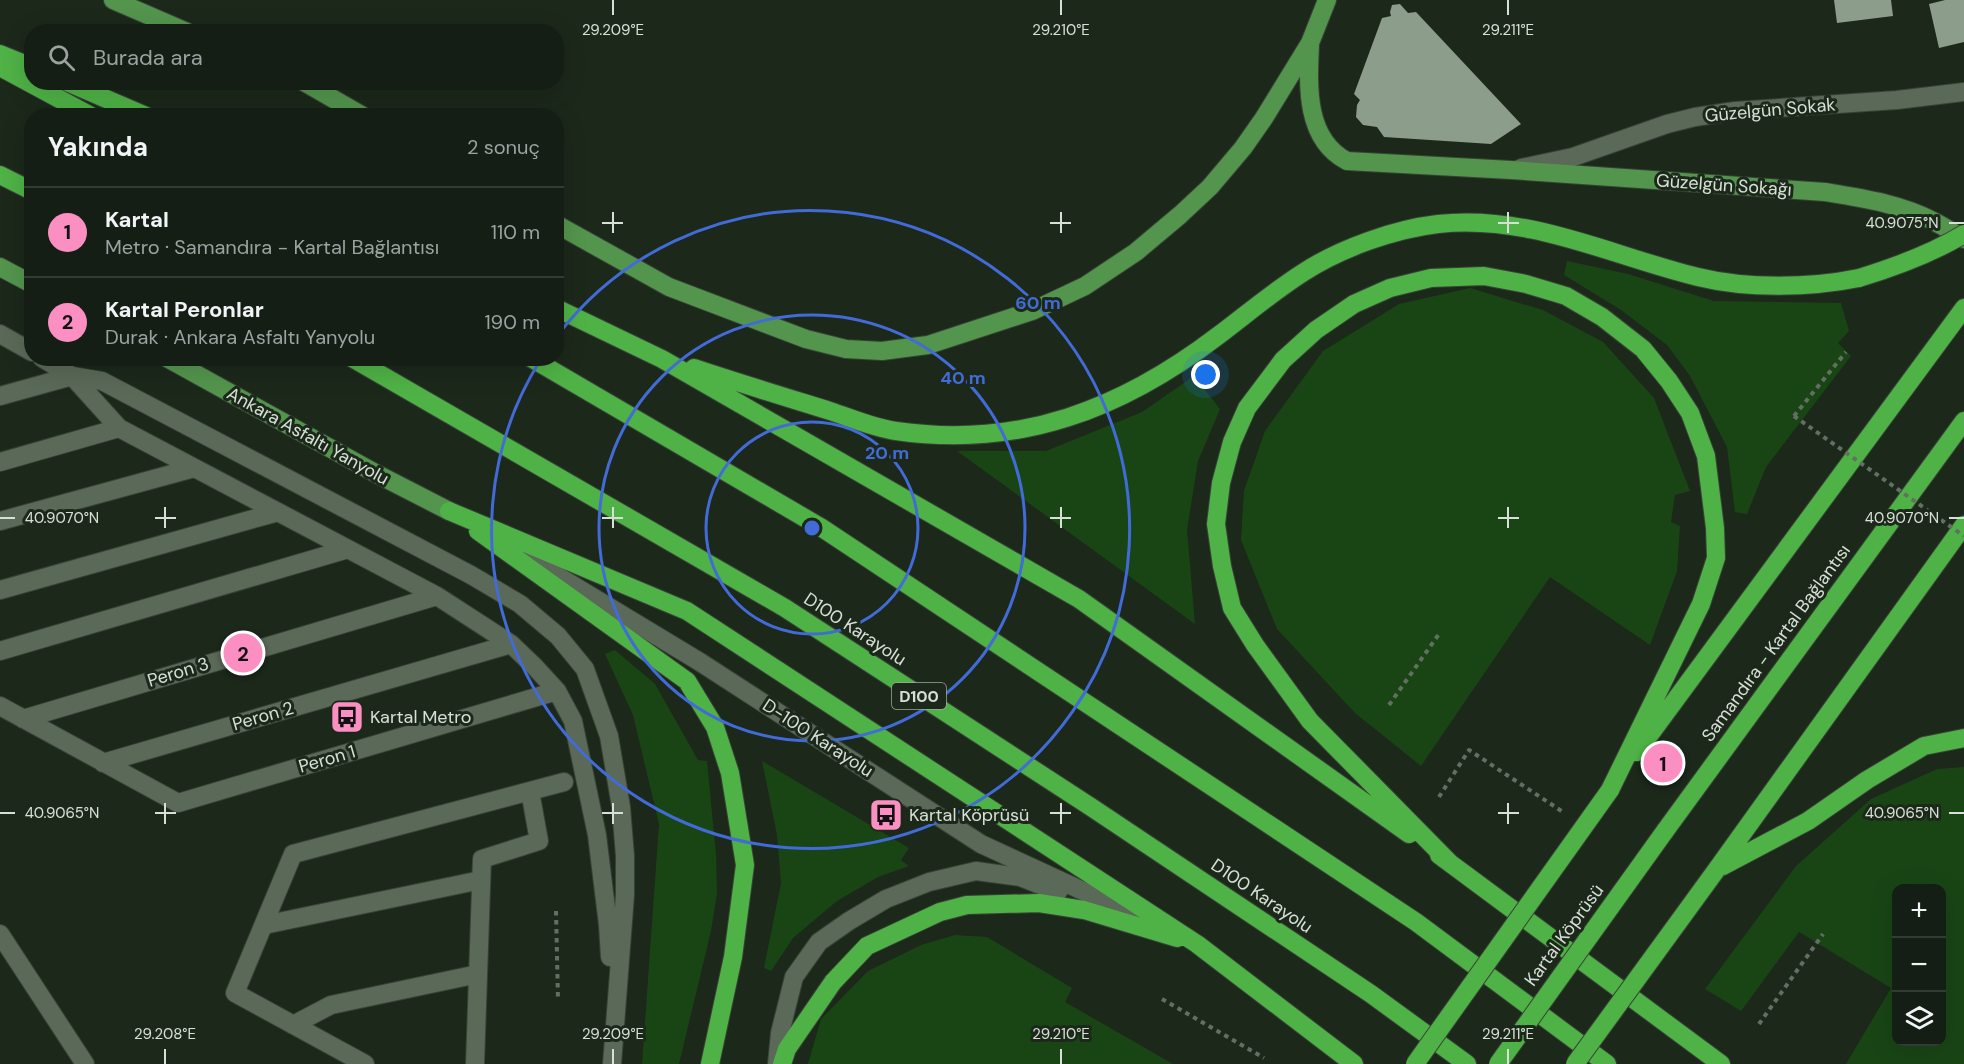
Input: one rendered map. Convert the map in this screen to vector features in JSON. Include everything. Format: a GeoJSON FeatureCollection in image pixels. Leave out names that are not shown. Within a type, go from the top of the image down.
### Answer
{"type":"FeatureCollection","features":[{"type":"Feature","properties":{"kind":"highway"},"geometry":{"type":"LineString","coordinates":[[0,54],[24,64]]}},
{"type":"Feature","properties":{"kind":"highway"},"geometry":{"type":"LineString","coordinates":[[0,67],[24,80]]}},
{"type":"Feature","properties":{"kind":"highway"},"geometry":{"type":"LineString","coordinates":[[43,90],[76,108]]}},
{"type":"Feature","properties":{"kind":"highway"},"geometry":{"type":"LineString","coordinates":[[86,90],[128,108]]}},
{"type":"Feature","properties":{"kind":"highway"},"geometry":{"type":"LineString","coordinates":[[0,175],[24,187]]}},
{"type":"Feature","properties":{"kind":"highway"},"geometry":{"type":"LineString","coordinates":[[662,359],[893,431],[940,435],[984,434],[1058,422],[1130,393],[1185,359],[1247,311],[1307,270],[1367,242],[1405,231],[1468,222],[1500,224],[1537,231],[1624,254],[1700,278],[1732,283],[1801,285],[1834,283],[1893,268],[1964,234]]}},
{"type":"Feature","properties":{"kind":"highway"},"geometry":{"type":"LineString","coordinates":[[1449,862],[1310,721],[1255,645],[1232,608],[1222,566],[1216,524],[1221,483],[1232,442],[1247,408],[1283,360],[1316,330],[1354,304],[1390,288],[1431,278],[1484,276],[1526,284],[1566,296],[1602,317],[1643,349],[1669,381],[1690,414],[1706,456],[1715,528],[1716,558],[1701,603],[1610,790]]}},
{"type":"Feature","properties":{"kind":"highway"},"geometry":{"type":"LineString","coordinates":[[1415,1064],[1610,790],[1964,308]]}},
{"type":"Feature","properties":{"kind":"highway"},"geometry":{"type":"LineString","coordinates":[[564,312],[662,359],[1079,599],[1449,862],[1720,1064]]}},
{"type":"Feature","properties":{"kind":"highway","name":"D100 Karayolu"},"geometry":{"type":"LineString","coordinates":[[366,366],[785,608],[1361,987],[1467,1064]]}},
{"type":"Feature","properties":{"kind":"highway"},"geometry":{"type":"LineString","coordinates":[[545,366],[822,528],[1416,922],[1607,1064]]}},
{"type":"Feature","properties":{"kind":"highway","name":"Samandıra - Kartal Bağlantısı"},"geometry":{"type":"LineString","coordinates":[[1665,831],[1964,421]]}},
{"type":"Feature","properties":{"kind":"highway"},"geometry":{"type":"LineString","coordinates":[[450,511],[687,611],[1197,944],[1354,1064]]}},
{"type":"Feature","properties":{"kind":"highway"},"geometry":{"type":"LineString","coordinates":[[450,511],[687,681],[716,728],[730,773],[745,865],[733,957],[710,1064]]}},
{"type":"Feature","properties":{"kind":"highway"},"geometry":{"type":"LineString","coordinates":[[1575,1064],[1964,525]]}},
{"type":"Feature","properties":{"kind":"highway"},"geometry":{"type":"LineString","coordinates":[[1717,869],[1809,821],[1867,780],[1924,746],[1964,738]]}},
{"type":"Feature","properties":{"kind":"highway","name":"Kartal Köprüsü"},"geometry":{"type":"LineString","coordinates":[[1498,1064],[1665,831]]}},
{"type":"Feature","properties":{"kind":"highway"},"geometry":{"type":"LineString","coordinates":[[780,1064],[787,1049],[833,982],[867,946],[940,912],[967,905],[1039,903],[1084,910],[1197,944]]}},
{"type":"Feature","properties":{"kind":"highway"},"geometry":{"type":"LineString","coordinates":[[1694,1044],[1731,1064]]}},
{"type":"Feature","properties":{"kind":"main road"},"geometry":{"type":"LineString","coordinates":[[113,0],[168,24]]}},
{"type":"Feature","properties":{"kind":"main road"},"geometry":{"type":"LineString","coordinates":[[564,228],[669,287],[806,339],[846,349],[882,351],[928,345],[1032,311],[1085,286],[1136,252],[1210,187],[1253,133],[1310,43],[1327,0]]}},
{"type":"Feature","properties":{"kind":"main road","name":"Güzelgün Sokağı"},"geometry":{"type":"LineString","coordinates":[[1310,43],[1310,85],[1315,124],[1321,138],[1340,158],[1347,161],[1825,192],[1869,199],[1934,221],[1964,239]]}},
{"type":"Feature","properties":{"kind":"main road"},"geometry":{"type":"LineString","coordinates":[[318,90],[349,108]]}},
{"type":"Feature","properties":{"kind":"main road"},"geometry":{"type":"LineString","coordinates":[[0,267],[24,280]]}},
{"type":"Feature","properties":{"kind":"main road","name":"Ankara Asfaltı Yanyolu"},"geometry":{"type":"LineString","coordinates":[[181,366],[375,473],[450,511]]}},
{"type":"Feature","properties":{"kind":"street","name":"Güzelgün Sokak"},"geometry":{"type":"LineString","coordinates":[[1511,170],[1573,157],[1667,124],[1695,117],[1735,111],[1897,100],[1964,92]]}},
{"type":"Feature","properties":{"kind":"street"},"geometry":{"type":"LineString","coordinates":[[0,334],[24,348]]}},
{"type":"Feature","properties":{"kind":"street"},"geometry":{"type":"LineString","coordinates":[[55,366],[72,376],[119,428],[436,596],[511,644],[557,692],[573,721],[597,836],[608,925],[613,1028]]}},
{"type":"Feature","properties":{"kind":"street"},"geometry":{"type":"LineString","coordinates":[[0,396],[72,376],[102,381],[471,575],[520,604],[558,636],[585,669],[609,736],[621,807],[625,895],[612,1064]]}},
{"type":"Feature","properties":{"kind":"street"},"geometry":{"type":"LineString","coordinates":[[0,462],[119,428]]}},
{"type":"Feature","properties":{"kind":"street"},"geometry":{"type":"LineString","coordinates":[[0,521],[194,468]]}},
{"type":"Feature","properties":{"kind":"street","name":"D-100 Karayolu"},"geometry":{"type":"LineString","coordinates":[[450,511],[700,662],[981,844],[1197,944]]}},
{"type":"Feature","properties":{"kind":"street"},"geometry":{"type":"LineString","coordinates":[[0,590],[278,512]]}},
{"type":"Feature","properties":{"kind":"street"},"geometry":{"type":"LineString","coordinates":[[0,651],[348,549]]}},
{"type":"Feature","properties":{"kind":"street","name":"Peron 3"},"geometry":{"type":"LineString","coordinates":[[23,719],[436,596]]}},
{"type":"Feature","properties":{"kind":"street","name":"Peron 2"},"geometry":{"type":"LineString","coordinates":[[103,763],[511,644]]}},
{"type":"Feature","properties":{"kind":"street","name":"Peron 1"},"geometry":{"type":"LineString","coordinates":[[103,763],[178,803],[557,692]]}},
{"type":"Feature","properties":{"kind":"street"},"geometry":{"type":"LineString","coordinates":[[0,706],[103,763]]}},
{"type":"Feature","properties":{"kind":"street"},"geometry":{"type":"LineString","coordinates":[[365,1064],[236,993],[293,854],[564,782]]}},
{"type":"Feature","properties":{"kind":"street"},"geometry":{"type":"LineString","coordinates":[[475,1064],[482,859],[539,841],[530,791]]}},
{"type":"Feature","properties":{"kind":"street"},"geometry":{"type":"LineString","coordinates":[[780,1064],[780,1033],[794,977],[819,942],[886,899],[929,882],[976,872],[1020,877],[1197,944]]}},
{"type":"Feature","properties":{"kind":"street"},"geometry":{"type":"LineString","coordinates":[[264,925],[481,880]]}},
{"type":"Feature","properties":{"kind":"street"},"geometry":{"type":"LineString","coordinates":[[0,934],[85,1064]]}},
{"type":"Feature","properties":{"kind":"street"},"geometry":{"type":"LineString","coordinates":[[293,1025],[331,1005],[478,974]]}},
{"type":"Feature","properties":{"kind":"path"},"geometry":{"type":"LineString","coordinates":[[1846,351],[1794,416],[1964,536]]}},
{"type":"Feature","properties":{"kind":"path"},"geometry":{"type":"LineString","coordinates":[[1389,705],[1439,634]]}},
{"type":"Feature","properties":{"kind":"path"},"geometry":{"type":"LineString","coordinates":[[1439,797],[1469,750],[1566,814]]}},
{"type":"Feature","properties":{"kind":"path"},"geometry":{"type":"LineString","coordinates":[[556,911],[558,1000]]}},
{"type":"Feature","properties":{"kind":"path"},"geometry":{"type":"LineString","coordinates":[[1759,1024],[1823,934]]}},
{"type":"Feature","properties":{"kind":"path"},"geometry":{"type":"LineString","coordinates":[[1162,999],[1264,1058]]}},
{"type":"Feature","properties":{"kind":"green space"},"geometry":{"type":"Polygon","coordinates":[[[1567,261],[1628,274],[1714,301],[1841,303],[1849,331],[1838,343],[1851,356],[1766,467],[1747,514],[1735,512],[1727,447],[1690,376],[1667,345],[1621,310],[1564,275],[1567,261]]]}},
{"type":"Feature","properties":{"kind":"green space"},"geometry":{"type":"Polygon","coordinates":[[[1470,288],[1543,310],[1603,342],[1654,398],[1690,491],[1675,495],[1671,522],[1680,526],[1677,571],[1650,645],[1550,577],[1421,766],[1355,713],[1277,629],[1241,540],[1244,491],[1265,431],[1323,351],[1399,304],[1470,288]]]}},
{"type":"Feature","properties":{"kind":"green space"},"geometry":{"type":"Polygon","coordinates":[[[1194,376],[1220,409],[1198,461],[1187,530],[1195,624],[957,451],[1046,451],[1142,412],[1194,376]]]}},
{"type":"Feature","properties":{"kind":"green space"},"geometry":{"type":"Polygon","coordinates":[[[615,650],[655,684],[698,760],[707,761],[716,854],[717,893],[711,931],[679,1064],[642,1064],[659,824],[633,715],[605,654],[615,650]]]}},
{"type":"Feature","properties":{"kind":"green space"},"geometry":{"type":"Polygon","coordinates":[[[762,761],[909,848],[901,860],[909,866],[878,877],[837,901],[793,938],[771,971],[764,968],[781,883],[777,835],[762,761]]]}},
{"type":"Feature","properties":{"kind":"green space"},"geometry":{"type":"Polygon","coordinates":[[[1964,767],[1964,1064],[1846,1064],[1891,988],[1799,932],[1741,1011],[1705,989],[1796,866],[1871,799],[1937,769],[1964,767]]]}},
{"type":"Feature","properties":{"kind":"green space"},"geometry":{"type":"Polygon","coordinates":[[[955,935],[987,937],[1072,988],[1065,1002],[1173,1064],[808,1064],[821,1019],[868,971],[921,945],[955,935]]]}},
{"type":"Feature","properties":{"kind":"building"},"geometry":{"type":"Polygon","coordinates":[[[1834,0],[1891,0],[1893,16],[1837,23],[1834,0]]]}},
{"type":"Feature","properties":{"kind":"building"},"geometry":{"type":"Polygon","coordinates":[[[1945,0],[1964,0],[1964,42],[1939,48],[1929,4],[1945,0]]]}},
{"type":"Feature","properties":{"kind":"building"},"geometry":{"type":"Polygon","coordinates":[[[1400,4],[1408,13],[1416,12],[1521,124],[1491,144],[1384,137],[1377,127],[1363,125],[1356,117],[1360,100],[1354,94],[1382,18],[1391,16],[1392,5],[1400,4]]]}},
{"type":"Feature","properties":{"kind":"place","name":"Kartal Peronlar"},"geometry":{"type":"Point","coordinates":[243,653]}},
{"type":"Feature","properties":{"kind":"place","name":"Kartal Metro"},"geometry":{"type":"Point","coordinates":[347,717]}},
{"type":"Feature","properties":{"kind":"place","name":"Kartal"},"geometry":{"type":"Point","coordinates":[1663,763]}},
{"type":"Feature","properties":{"kind":"place","name":"Kartal Köprüsü"},"geometry":{"type":"Point","coordinates":[886,815]}}]}
